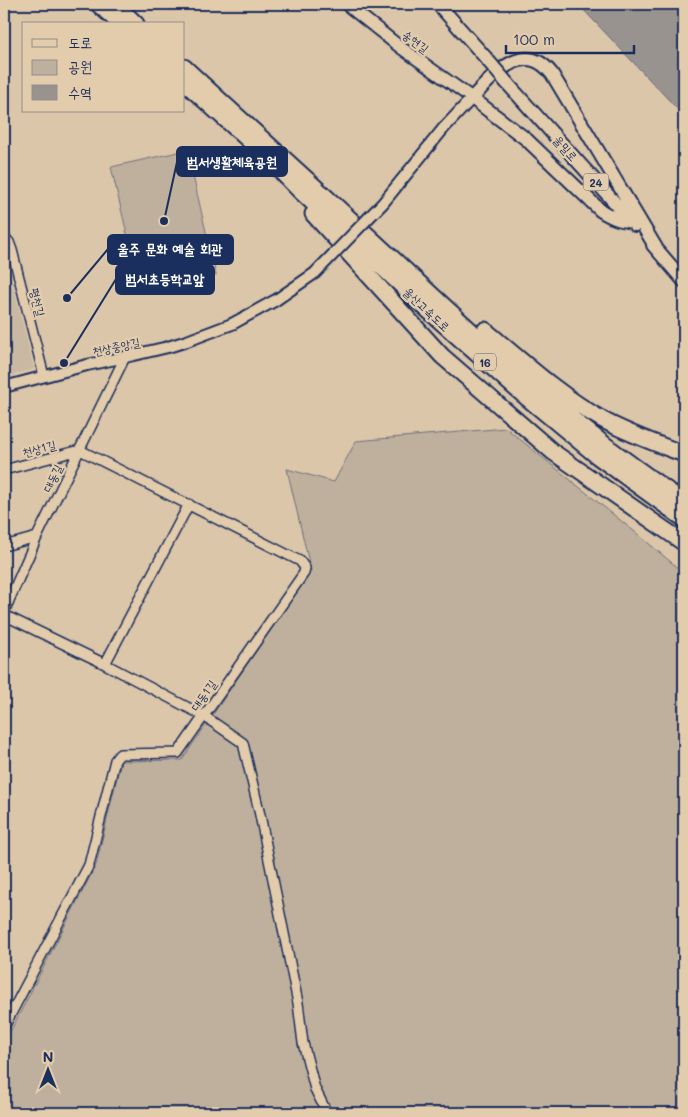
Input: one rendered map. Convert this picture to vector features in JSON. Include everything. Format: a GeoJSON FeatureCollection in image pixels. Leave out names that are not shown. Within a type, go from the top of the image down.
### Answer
{"type":"FeatureCollection","features":[{"type":"Feature","properties":{"kind":"highway"},"geometry":{"type":"LineString","coordinates":[[98,4],[118,22]]}},
{"type":"Feature","properties":{"kind":"highway"},"geometry":{"type":"LineString","coordinates":[[115,4],[134,22]]}},
{"type":"Feature","properties":{"kind":"highway","name":"울산고속도로"},"geometry":{"type":"LineString","coordinates":[[185,68],[463,324],[574,420],[641,472],[684,502]]}},
{"type":"Feature","properties":{"kind":"highway","name":"울산고속도로"},"geometry":{"type":"LineString","coordinates":[[185,83],[265,155],[298,189],[450,330],[515,388],[597,456],[684,518]]}},
{"type":"Feature","properties":{"kind":"highway"},"geometry":{"type":"LineString","coordinates":[[298,189],[313,215],[442,356],[554,452],[684,543]]}},
{"type":"Feature","properties":{"kind":"highway"},"geometry":{"type":"LineString","coordinates":[[423,286],[443,293],[555,388],[602,420],[627,432],[684,454]]}},
{"type":"Feature","properties":{"kind":"main road","name":"송현길"},"geometry":{"type":"LineString","coordinates":[[346,4],[400,47],[472,98]]}},
{"type":"Feature","properties":{"kind":"main road","name":"울밀로"},"geometry":{"type":"LineString","coordinates":[[438,4],[684,281]]}},
{"type":"Feature","properties":{"kind":"main road"},"geometry":{"type":"LineString","coordinates":[[633,222],[619,220],[600,210],[526,139],[472,98],[508,64],[517,60],[527,58],[536,60],[546,66],[658,250]]}},
{"type":"Feature","properties":{"kind":"street","name":"천상중앙길"},"geometry":{"type":"LineString","coordinates":[[4,387],[187,341],[232,324],[276,300],[315,273],[384,203],[443,129],[472,98]]}},
{"type":"Feature","properties":{"kind":"street","name":"평천길"},"geometry":{"type":"LineString","coordinates":[[4,237],[9,242],[16,264],[44,376]]}},
{"type":"Feature","properties":{"kind":"street","name":"대동길"},"geometry":{"type":"LineString","coordinates":[[4,613],[37,538],[126,357]]}},
{"type":"Feature","properties":{"kind":"street","name":"천상1길"},"geometry":{"type":"LineString","coordinates":[[4,470],[80,450]]}},
{"type":"Feature","properties":{"kind":"street","name":"대동1길"},"geometry":{"type":"LineString","coordinates":[[4,1027],[89,865],[115,760],[120,754],[178,753],[304,573],[305,568],[300,560],[80,450]]}},
{"type":"Feature","properties":{"kind":"street"},"geometry":{"type":"LineString","coordinates":[[105,664],[189,504]]}},
{"type":"Feature","properties":{"kind":"street"},"geometry":{"type":"LineString","coordinates":[[4,546],[37,538]]}},
{"type":"Feature","properties":{"kind":"street"},"geometry":{"type":"LineString","coordinates":[[4,613],[204,716],[243,743],[264,834],[298,1003],[303,1043],[315,1089],[327,1113]]}},
{"type":"Feature","properties":{"kind":"shaded area"},"geometry":{"type":"Polygon","coordinates":[[[4,249],[34,369],[4,377],[4,249]]]}},
{"type":"Feature","properties":{"kind":"green space"},"geometry":{"type":"Polygon","coordinates":[[[187,150],[216,275],[141,292],[111,167],[187,150]]]}},
{"type":"Feature","properties":{"kind":"green space"},"geometry":{"type":"Polygon","coordinates":[[[506,428],[684,573],[684,1113],[4,1113],[4,1044],[96,865],[121,761],[182,760],[311,571],[287,469],[334,482],[356,441],[506,428]]]}},
{"type":"Feature","properties":{"kind":"water"},"geometry":{"type":"Polygon","coordinates":[[[578,4],[684,4],[684,116],[578,4]]]}},
{"type":"Feature","properties":{"kind":"place","name":"범서생활체육공원"},"geometry":{"type":"Point","coordinates":[164,221]}},
{"type":"Feature","properties":{"kind":"place","name":"울주 문화 예술 회관"},"geometry":{"type":"Point","coordinates":[67,298]}},
{"type":"Feature","properties":{"kind":"place","name":"범서초등학교앞"},"geometry":{"type":"Point","coordinates":[64,363]}}]}
